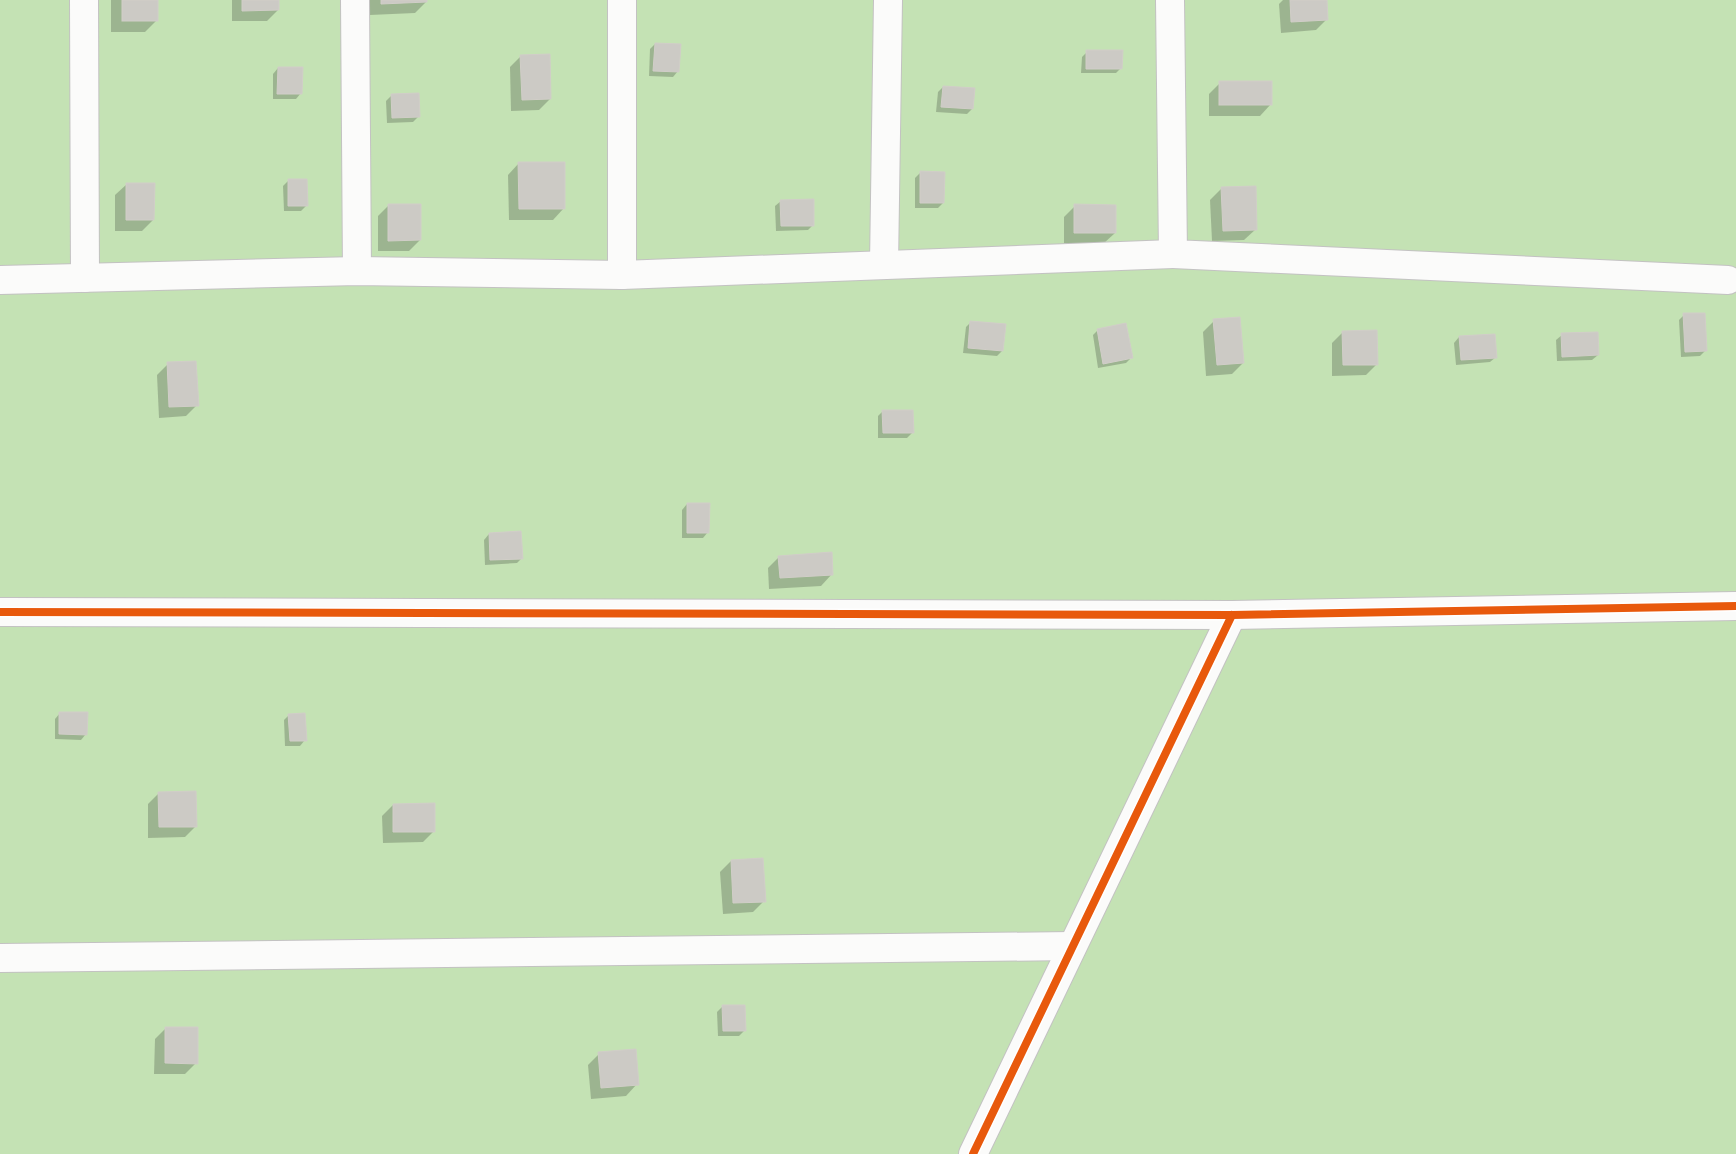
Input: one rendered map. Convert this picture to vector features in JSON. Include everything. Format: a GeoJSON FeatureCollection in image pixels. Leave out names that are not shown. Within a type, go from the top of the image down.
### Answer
{"type":"FeatureCollection","features":[{"type":"Feature","properties":{"kind":"street"},"geometry":{"type":"LineString","coordinates":[[84,0],[84,278]]}},
{"type":"Feature","properties":{"kind":"street"},"geometry":{"type":"LineString","coordinates":[[354,0],[357,271]]}},
{"type":"Feature","properties":{"kind":"street"},"geometry":{"type":"LineString","coordinates":[[622,0],[622,275]]}},
{"type":"Feature","properties":{"kind":"street"},"geometry":{"type":"LineString","coordinates":[[884,265],[888,0]]}},
{"type":"Feature","properties":{"kind":"street"},"geometry":{"type":"LineString","coordinates":[[1170,0],[1172,254]]}},
{"type":"Feature","properties":{"kind":"street"},"geometry":{"type":"LineString","coordinates":[[0,280],[357,271],[622,275],[1172,254],[1728,280]]}},
{"type":"Feature","properties":{"kind":"street"},"geometry":{"type":"LineString","coordinates":[[0,612],[1232,615],[1736,606]]}},
{"type":"Feature","properties":{"kind":"street"},"geometry":{"type":"LineString","coordinates":[[973,1154],[1232,615]]}},
{"type":"Feature","properties":{"kind":"street"},"geometry":{"type":"LineString","coordinates":[[0,958],[1072,946]]}},
{"type":"Feature","properties":{"kind":"green space"},"geometry":{"type":"Polygon","coordinates":[[[0,0],[1736,0],[1736,1154],[0,1154],[0,0]]]}},
{"type":"Feature","properties":{"kind":"building"},"geometry":{"type":"Polygon","coordinates":[[[122,0],[158,0],[158,21],[122,21],[122,0]]]}},
{"type":"Feature","properties":{"kind":"building"},"geometry":{"type":"Polygon","coordinates":[[[242,0],[279,0],[279,10],[242,11],[242,0]]]}},
{"type":"Feature","properties":{"kind":"building"},"geometry":{"type":"Polygon","coordinates":[[[381,0],[427,0],[427,2],[381,4],[381,0]]]}},
{"type":"Feature","properties":{"kind":"building"},"geometry":{"type":"Polygon","coordinates":[[[1290,0],[1327,0],[1328,20],[1291,22],[1290,0]]]}},
{"type":"Feature","properties":{"kind":"building"},"geometry":{"type":"Polygon","coordinates":[[[655,43],[681,44],[679,72],[653,71],[655,43]]]}},
{"type":"Feature","properties":{"kind":"building"},"geometry":{"type":"Polygon","coordinates":[[[1086,50],[1123,50],[1122,69],[1086,69],[1086,50]]]}},
{"type":"Feature","properties":{"kind":"building"},"geometry":{"type":"Polygon","coordinates":[[[550,54],[551,99],[522,100],[520,55],[550,54]]]}},
{"type":"Feature","properties":{"kind":"building"},"geometry":{"type":"Polygon","coordinates":[[[278,67],[303,67],[302,94],[277,94],[278,67]]]}},
{"type":"Feature","properties":{"kind":"building"},"geometry":{"type":"Polygon","coordinates":[[[1219,81],[1272,81],[1272,105],[1219,105],[1219,81]]]}},
{"type":"Feature","properties":{"kind":"building"},"geometry":{"type":"Polygon","coordinates":[[[943,86],[975,88],[973,109],[941,107],[943,86]]]}},
{"type":"Feature","properties":{"kind":"building"},"geometry":{"type":"Polygon","coordinates":[[[419,93],[420,117],[392,118],[391,94],[419,93]]]}},
{"type":"Feature","properties":{"kind":"building"},"geometry":{"type":"Polygon","coordinates":[[[518,162],[565,162],[565,209],[519,209],[518,162]]]}},
{"type":"Feature","properties":{"kind":"building"},"geometry":{"type":"Polygon","coordinates":[[[920,171],[945,172],[944,203],[920,203],[920,171]]]}},
{"type":"Feature","properties":{"kind":"building"},"geometry":{"type":"Polygon","coordinates":[[[288,179],[307,179],[308,206],[288,206],[288,179]]]}},
{"type":"Feature","properties":{"kind":"building"},"geometry":{"type":"Polygon","coordinates":[[[126,183],[155,183],[154,220],[126,220],[126,183]]]}},
{"type":"Feature","properties":{"kind":"building"},"geometry":{"type":"Polygon","coordinates":[[[1256,186],[1257,230],[1223,231],[1221,187],[1256,186]]]}},
{"type":"Feature","properties":{"kind":"building"},"geometry":{"type":"Polygon","coordinates":[[[814,199],[814,226],[781,226],[780,200],[814,199]]]}},
{"type":"Feature","properties":{"kind":"building"},"geometry":{"type":"Polygon","coordinates":[[[388,204],[421,204],[421,240],[388,241],[388,204]]]}},
{"type":"Feature","properties":{"kind":"building"},"geometry":{"type":"Polygon","coordinates":[[[1074,204],[1116,205],[1116,233],[1074,233],[1074,204]]]}},
{"type":"Feature","properties":{"kind":"building"},"geometry":{"type":"Polygon","coordinates":[[[1683,313],[1705,313],[1707,351],[1685,352],[1683,313]]]}},
{"type":"Feature","properties":{"kind":"building"},"geometry":{"type":"Polygon","coordinates":[[[1240,317],[1244,363],[1217,365],[1213,319],[1240,317]]]}},
{"type":"Feature","properties":{"kind":"building"},"geometry":{"type":"Polygon","coordinates":[[[970,321],[1006,324],[1003,351],[968,348],[970,321]]]}},
{"type":"Feature","properties":{"kind":"building"},"geometry":{"type":"Polygon","coordinates":[[[1126,323],[1133,358],[1103,364],[1097,329],[1126,323]]]}},
{"type":"Feature","properties":{"kind":"building"},"geometry":{"type":"Polygon","coordinates":[[[1377,330],[1378,365],[1343,365],[1342,331],[1377,330]]]}},
{"type":"Feature","properties":{"kind":"building"},"geometry":{"type":"Polygon","coordinates":[[[1598,332],[1599,355],[1562,357],[1561,333],[1598,332]]]}},
{"type":"Feature","properties":{"kind":"building"},"geometry":{"type":"Polygon","coordinates":[[[1495,334],[1497,358],[1461,360],[1459,336],[1495,334]]]}},
{"type":"Feature","properties":{"kind":"building"},"geometry":{"type":"Polygon","coordinates":[[[196,361],[199,406],[169,407],[167,362],[196,361]]]}},
{"type":"Feature","properties":{"kind":"building"},"geometry":{"type":"Polygon","coordinates":[[[882,410],[913,410],[914,433],[883,433],[882,410]]]}},
{"type":"Feature","properties":{"kind":"building"},"geometry":{"type":"Polygon","coordinates":[[[687,503],[710,503],[709,533],[687,533],[687,503]]]}},
{"type":"Feature","properties":{"kind":"building"},"geometry":{"type":"Polygon","coordinates":[[[521,531],[523,559],[490,560],[489,533],[521,531]]]}},
{"type":"Feature","properties":{"kind":"building"},"geometry":{"type":"Polygon","coordinates":[[[832,552],[833,575],[780,578],[778,556],[832,552]]]}},
{"type":"Feature","properties":{"kind":"building"},"geometry":{"type":"Polygon","coordinates":[[[59,712],[88,712],[87,735],[59,734],[59,712]]]}},
{"type":"Feature","properties":{"kind":"building"},"geometry":{"type":"Polygon","coordinates":[[[305,713],[307,741],[290,741],[288,714],[305,713]]]}},
{"type":"Feature","properties":{"kind":"building"},"geometry":{"type":"Polygon","coordinates":[[[196,791],[197,827],[159,827],[158,792],[196,791]]]}},
{"type":"Feature","properties":{"kind":"building"},"geometry":{"type":"Polygon","coordinates":[[[435,803],[435,832],[393,832],[393,804],[435,803]]]}},
{"type":"Feature","properties":{"kind":"building"},"geometry":{"type":"Polygon","coordinates":[[[763,858],[766,902],[733,903],[731,860],[763,858]]]}},
{"type":"Feature","properties":{"kind":"building"},"geometry":{"type":"Polygon","coordinates":[[[722,1005],[745,1005],[746,1031],[723,1031],[722,1005]]]}},
{"type":"Feature","properties":{"kind":"building"},"geometry":{"type":"Polygon","coordinates":[[[165,1027],[198,1027],[198,1064],[165,1063],[165,1027]]]}},
{"type":"Feature","properties":{"kind":"building"},"geometry":{"type":"Polygon","coordinates":[[[636,1049],[639,1085],[601,1088],[598,1052],[636,1049]]]}},
{"type":"Feature","properties":{"kind":"cycle path"},"geometry":{"type":"LineString","coordinates":[[0,612],[1232,615],[1736,606]]}},
{"type":"Feature","properties":{"kind":"cycle path"},"geometry":{"type":"LineString","coordinates":[[973,1154],[1232,615]]}}]}
